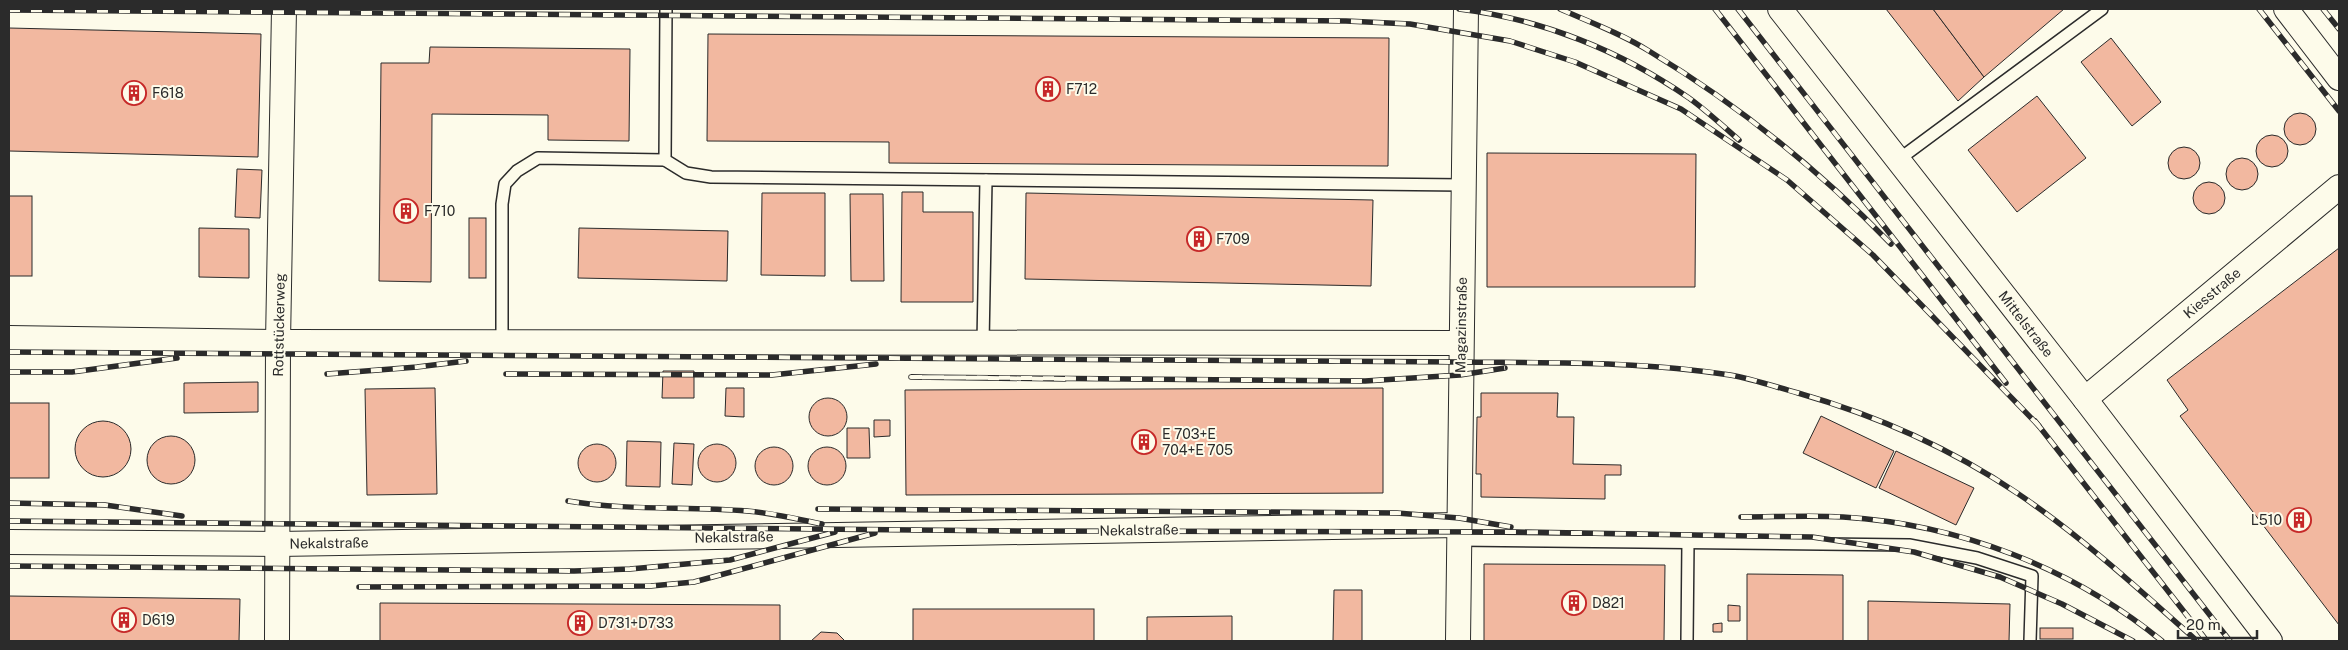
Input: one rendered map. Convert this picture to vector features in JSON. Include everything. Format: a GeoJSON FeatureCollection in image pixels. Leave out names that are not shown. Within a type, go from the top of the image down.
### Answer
{"type":"FeatureCollection","features":[{"type":"Feature","properties":{"kind":"street","name":"Rottstückerweg"},"geometry":{"type":"LineString","coordinates":[[277,641],[278,342],[284,9]]}},
{"type":"Feature","properties":{"kind":"street","name":"Magazinstraße"},"geometry":{"type":"LineString","coordinates":[[1458,641],[1460,343],[1466,9]]}},
{"type":"Feature","properties":{"kind":"street","name":"Mittelstraße"},"geometry":{"type":"LineString","coordinates":[[1780,9],[2085,399],[2270,641]]}},
{"type":"Feature","properties":{"kind":"street"},"geometry":{"type":"LineString","coordinates":[[2286,9],[2339,78]]}},
{"type":"Feature","properties":{"kind":"street","name":"Kiesstraße"},"geometry":{"type":"LineString","coordinates":[[2085,399],[2339,187]]}},
{"type":"Feature","properties":{"kind":"street"},"geometry":{"type":"LineString","coordinates":[[9,338],[278,342],[1460,343]]}},
{"type":"Feature","properties":{"kind":"street","name":"Nekalstraße"},"geometry":{"type":"LineString","coordinates":[[9,542],[278,544],[1459,532]]}},
{"type":"Feature","properties":{"kind":"lane"},"geometry":{"type":"LineString","coordinates":[[665,160],[666,9]]}},
{"type":"Feature","properties":{"kind":"lane"},"geometry":{"type":"LineString","coordinates":[[1898,160],[2102,9]]}},
{"type":"Feature","properties":{"kind":"lane"},"geometry":{"type":"LineString","coordinates":[[502,342],[502,204],[505,184],[517,171],[538,158],[665,160],[686,173],[711,177],[1463,185]]}},
{"type":"Feature","properties":{"kind":"lane"},"geometry":{"type":"LineString","coordinates":[[984,343],[986,180]]}},
{"type":"Feature","properties":{"kind":"lane"},"geometry":{"type":"LineString","coordinates":[[1459,532],[1688,542],[1909,545],[1977,558],[2032,576],[2030,641]]}},
{"type":"Feature","properties":{"kind":"lane"},"geometry":{"type":"LineString","coordinates":[[1688,542],[1688,641]]}},
{"type":"Feature","properties":{"kind":"building"},"geometry":{"type":"Polygon","coordinates":[[[1886,9],[1933,9],[1984,77],[1958,101],[1886,9]]]}},
{"type":"Feature","properties":{"kind":"building"},"geometry":{"type":"Polygon","coordinates":[[[1933,9],[2064,9],[1984,77],[1933,9]]]}},
{"type":"Feature","properties":{"kind":"building","name":"F618"},"geometry":{"type":"Polygon","coordinates":[[[9,28],[261,34],[258,157],[9,151],[9,28]]]}},
{"type":"Feature","properties":{"kind":"building","name":"F712"},"geometry":{"type":"Polygon","coordinates":[[[708,34],[1389,38],[1388,166],[889,163],[889,142],[707,141],[708,34]]]}},
{"type":"Feature","properties":{"kind":"building"},"geometry":{"type":"Polygon","coordinates":[[[2111,38],[2161,102],[2132,126],[2081,62],[2111,38]]]}},
{"type":"Feature","properties":{"kind":"building","name":"F710"},"geometry":{"type":"Polygon","coordinates":[[[430,47],[630,49],[629,141],[548,140],[548,115],[432,114],[431,282],[379,281],[381,63],[429,63],[430,47]]]}},
{"type":"Feature","properties":{"kind":"building"},"geometry":{"type":"Polygon","coordinates":[[[2037,96],[2086,158],[2017,212],[1968,150],[2037,96]]]}},
{"type":"Feature","properties":{"kind":"building"},"geometry":{"type":"Polygon","coordinates":[[[2300,113],[2311,118],[2316,129],[2311,140],[2300,145],[2289,140],[2284,129],[2289,118],[2300,113]]]}},
{"type":"Feature","properties":{"kind":"building"},"geometry":{"type":"Polygon","coordinates":[[[2272,135],[2278,136],[2283,140],[2287,145],[2287,157],[2283,162],[2278,166],[2272,167],[2266,166],[2261,162],[2257,157],[2256,151],[2257,145],[2261,140],[2266,136],[2272,135]]]}},
{"type":"Feature","properties":{"kind":"building"},"geometry":{"type":"Polygon","coordinates":[[[2184,147],[2190,148],[2195,152],[2199,157],[2199,169],[2195,174],[2190,178],[2184,179],[2178,178],[2173,174],[2169,169],[2168,163],[2169,157],[2173,152],[2178,148],[2184,147]]]}},
{"type":"Feature","properties":{"kind":"building"},"geometry":{"type":"Polygon","coordinates":[[[1487,153],[1696,154],[1695,287],[1487,287],[1487,153]]]}},
{"type":"Feature","properties":{"kind":"building"},"geometry":{"type":"Polygon","coordinates":[[[2242,158],[2253,163],[2258,174],[2253,185],[2242,190],[2231,185],[2226,174],[2231,163],[2242,158]]]}},
{"type":"Feature","properties":{"kind":"building"},"geometry":{"type":"Polygon","coordinates":[[[237,169],[262,170],[260,218],[235,217],[237,169]]]}},
{"type":"Feature","properties":{"kind":"building"},"geometry":{"type":"Polygon","coordinates":[[[2209,182],[2220,187],[2225,198],[2220,209],[2209,214],[2198,209],[2193,198],[2198,187],[2209,182]]]}},
{"type":"Feature","properties":{"kind":"building"},"geometry":{"type":"Polygon","coordinates":[[[902,192],[923,192],[923,212],[973,212],[973,302],[901,302],[902,192]]]}},
{"type":"Feature","properties":{"kind":"building"},"geometry":{"type":"Polygon","coordinates":[[[762,193],[825,193],[825,276],[761,275],[762,193]]]}},
{"type":"Feature","properties":{"kind":"building","name":"F709"},"geometry":{"type":"Polygon","coordinates":[[[1026,193],[1373,200],[1371,286],[1025,279],[1026,193]]]}},
{"type":"Feature","properties":{"kind":"building"},"geometry":{"type":"Polygon","coordinates":[[[850,194],[883,194],[884,281],[851,281],[850,194]]]}},
{"type":"Feature","properties":{"kind":"building"},"geometry":{"type":"Polygon","coordinates":[[[9,196],[32,196],[32,276],[9,276],[9,196]]]}},
{"type":"Feature","properties":{"kind":"building"},"geometry":{"type":"Polygon","coordinates":[[[469,218],[486,218],[486,278],[469,278],[469,218]]]}},
{"type":"Feature","properties":{"kind":"building"},"geometry":{"type":"Polygon","coordinates":[[[199,228],[249,229],[249,278],[199,277],[199,228]]]}},
{"type":"Feature","properties":{"kind":"building"},"geometry":{"type":"Polygon","coordinates":[[[579,228],[728,231],[727,281],[578,278],[579,228]]]}},
{"type":"Feature","properties":{"kind":"building","name":"L510"},"geometry":{"type":"Polygon","coordinates":[[[2339,248],[2339,625],[2180,416],[2188,410],[2167,380],[2339,248]]]}},
{"type":"Feature","properties":{"kind":"building"},"geometry":{"type":"Polygon","coordinates":[[[663,371],[694,371],[694,398],[662,398],[663,371]]]}},
{"type":"Feature","properties":{"kind":"building"},"geometry":{"type":"Polygon","coordinates":[[[258,382],[258,412],[184,413],[184,383],[258,382]]]}},
{"type":"Feature","properties":{"kind":"building"},"geometry":{"type":"Polygon","coordinates":[[[435,388],[437,494],[367,495],[365,389],[435,388]]]}},
{"type":"Feature","properties":{"kind":"building"},"geometry":{"type":"Polygon","coordinates":[[[726,388],[744,388],[744,417],[725,416],[726,388]]]}},
{"type":"Feature","properties":{"kind":"building","name":"E 703+E 704+E 705"},"geometry":{"type":"Polygon","coordinates":[[[1383,388],[1383,493],[906,495],[905,390],[1383,388]]]}},
{"type":"Feature","properties":{"kind":"building"},"geometry":{"type":"Polygon","coordinates":[[[1481,393],[1558,393],[1557,417],[1574,417],[1573,464],[1621,465],[1621,475],[1605,475],[1605,499],[1481,497],[1481,474],[1476,474],[1477,417],[1481,417],[1481,393]]]}},
{"type":"Feature","properties":{"kind":"building"},"geometry":{"type":"Polygon","coordinates":[[[828,398],[841,404],[847,417],[841,430],[828,436],[815,430],[809,417],[815,404],[828,398]]]}},
{"type":"Feature","properties":{"kind":"building"},"geometry":{"type":"Polygon","coordinates":[[[9,403],[49,403],[49,478],[9,478],[9,403]]]}},
{"type":"Feature","properties":{"kind":"building"},"geometry":{"type":"Polygon","coordinates":[[[1821,416],[1894,451],[1876,488],[1803,453],[1821,416]]]}},
{"type":"Feature","properties":{"kind":"building"},"geometry":{"type":"Polygon","coordinates":[[[874,420],[890,420],[890,436],[874,437],[874,420]]]}},
{"type":"Feature","properties":{"kind":"building"},"geometry":{"type":"Polygon","coordinates":[[[103,421],[114,423],[123,429],[129,438],[131,449],[129,460],[123,469],[114,475],[103,477],[92,475],[83,469],[77,460],[75,449],[77,438],[83,429],[92,423],[103,421]]]}},
{"type":"Feature","properties":{"kind":"building"},"geometry":{"type":"Polygon","coordinates":[[[847,428],[869,428],[870,458],[847,458],[847,428]]]}},
{"type":"Feature","properties":{"kind":"building"},"geometry":{"type":"Polygon","coordinates":[[[166,436],[176,436],[188,443],[195,455],[195,465],[188,477],[176,484],[166,484],[158,480],[151,473],[147,465],[147,455],[151,447],[158,440],[166,436]]]}},
{"type":"Feature","properties":{"kind":"building"},"geometry":{"type":"Polygon","coordinates":[[[627,441],[661,442],[660,487],[626,486],[627,441]]]}},
{"type":"Feature","properties":{"kind":"building"},"geometry":{"type":"Polygon","coordinates":[[[674,443],[694,444],[692,485],[672,484],[674,443]]]}},
{"type":"Feature","properties":{"kind":"building"},"geometry":{"type":"Polygon","coordinates":[[[597,444],[604,445],[610,450],[615,456],[615,470],[610,476],[604,481],[597,482],[590,481],[584,476],[579,470],[578,463],[579,456],[584,450],[590,445],[597,444]]]}},
{"type":"Feature","properties":{"kind":"building"},"geometry":{"type":"Polygon","coordinates":[[[717,444],[730,450],[736,463],[730,476],[717,482],[704,476],[698,463],[704,450],[717,444]]]}},
{"type":"Feature","properties":{"kind":"building"},"geometry":{"type":"Polygon","coordinates":[[[774,447],[787,453],[793,466],[787,479],[774,485],[761,479],[755,466],[761,453],[774,447]]]}},
{"type":"Feature","properties":{"kind":"building"},"geometry":{"type":"Polygon","coordinates":[[[827,447],[840,453],[846,466],[840,479],[827,485],[814,479],[808,466],[814,453],[827,447]]]}},
{"type":"Feature","properties":{"kind":"building"},"geometry":{"type":"Polygon","coordinates":[[[1896,451],[1974,488],[1956,525],[1879,488],[1896,451]]]}},
{"type":"Feature","properties":{"kind":"building","name":"D821"},"geometry":{"type":"Polygon","coordinates":[[[1484,564],[1665,565],[1664,641],[1484,641],[1484,564]]]}},
{"type":"Feature","properties":{"kind":"building"},"geometry":{"type":"Polygon","coordinates":[[[1747,574],[1843,575],[1843,641],[1747,641],[1747,574]]]}},
{"type":"Feature","properties":{"kind":"building"},"geometry":{"type":"Polygon","coordinates":[[[1334,590],[1362,590],[1362,641],[1333,641],[1334,590]]]}},
{"type":"Feature","properties":{"kind":"building","name":"D619"},"geometry":{"type":"Polygon","coordinates":[[[9,596],[240,599],[239,641],[9,641],[9,596]]]}},
{"type":"Feature","properties":{"kind":"building"},"geometry":{"type":"Polygon","coordinates":[[[1868,601],[2010,604],[2009,641],[1868,641],[1868,601]]]}},
{"type":"Feature","properties":{"kind":"building","name":"D731+D733"},"geometry":{"type":"Polygon","coordinates":[[[380,603],[780,605],[780,641],[380,641],[380,603]]]}},
{"type":"Feature","properties":{"kind":"building"},"geometry":{"type":"Polygon","coordinates":[[[1728,605],[1740,606],[1740,621],[1728,621],[1728,605]]]}},
{"type":"Feature","properties":{"kind":"building"},"geometry":{"type":"Polygon","coordinates":[[[913,609],[1094,609],[1094,641],[913,641],[913,609]]]}},
{"type":"Feature","properties":{"kind":"building"},"geometry":{"type":"Polygon","coordinates":[[[1232,616],[1232,641],[1147,641],[1147,617],[1232,616]]]}},
{"type":"Feature","properties":{"kind":"building"},"geometry":{"type":"Polygon","coordinates":[[[1722,623],[1722,632],[1713,632],[1713,624],[1722,623]]]}},
{"type":"Feature","properties":{"kind":"building"},"geometry":{"type":"Polygon","coordinates":[[[2040,628],[2073,628],[2073,639],[2040,639],[2040,628]]]}},
{"type":"Feature","properties":{"kind":"building"},"geometry":{"type":"Polygon","coordinates":[[[821,632],[837,633],[845,641],[811,641],[821,632]]]}},
{"type":"Feature","properties":{"kind":"railway"},"geometry":{"type":"LineString","coordinates":[[1459,9],[1490,14],[1550,29],[1608,52],[1663,81],[1689,98],[1739,140]]}},
{"type":"Feature","properties":{"kind":"railway"},"geometry":{"type":"LineString","coordinates":[[1560,9],[1628,39],[1714,93],[1746,116],[1836,190],[1891,244]]}},
{"type":"Feature","properties":{"kind":"railway"},"geometry":{"type":"LineString","coordinates":[[1715,9],[2006,383]]}},
{"type":"Feature","properties":{"kind":"railway"},"geometry":{"type":"LineString","coordinates":[[1738,9],[2230,641]]}},
{"type":"Feature","properties":{"kind":"railway"},"geometry":{"type":"LineString","coordinates":[[2259,9],[2339,111]]}},
{"type":"Feature","properties":{"kind":"railway"},"geometry":{"type":"LineString","coordinates":[[2323,9],[2339,29]]}},
{"type":"Feature","properties":{"kind":"railway"},"geometry":{"type":"LineString","coordinates":[[9,10],[1346,21],[1410,24],[1510,41],[1575,62],[1681,109],[1787,180],[1873,255],[2039,426]]}},
{"type":"Feature","properties":{"kind":"railway"},"geometry":{"type":"LineString","coordinates":[[9,352],[1528,362],[1629,365],[1697,370],[1747,379],[1827,402],[1883,422],[1965,461],[2017,493],[2064,527],[2110,564],[2197,641]]}},
{"type":"Feature","properties":{"kind":"railway"},"geometry":{"type":"LineString","coordinates":[[9,372],[72,372],[177,358]]}},
{"type":"Feature","properties":{"kind":"railway"},"geometry":{"type":"LineString","coordinates":[[327,374],[466,361]]}},
{"type":"Feature","properties":{"kind":"railway"},"geometry":{"type":"LineString","coordinates":[[506,374],[772,375],[876,364]]}},
{"type":"Feature","properties":{"kind":"railway"},"geometry":{"type":"LineString","coordinates":[[1065,379],[911,377],[1365,381],[1460,375],[1505,368]]}},
{"type":"Feature","properties":{"kind":"railway"},"geometry":{"type":"LineString","coordinates":[[2035,421],[2207,641]]}},
{"type":"Feature","properties":{"kind":"railway"},"geometry":{"type":"LineString","coordinates":[[568,501],[613,506],[747,511],[822,524]]}},
{"type":"Feature","properties":{"kind":"railway"},"geometry":{"type":"LineString","coordinates":[[9,503],[105,505],[182,516]]}},
{"type":"Feature","properties":{"kind":"railway"},"geometry":{"type":"LineString","coordinates":[[818,509],[1397,513],[1459,518],[1511,527]]}},
{"type":"Feature","properties":{"kind":"railway"},"geometry":{"type":"LineString","coordinates":[[1741,517],[1843,517],[1886,521],[1929,529],[1971,540],[2013,554],[2091,592],[2127,615],[2162,641]]}},
{"type":"Feature","properties":{"kind":"railway"},"geometry":{"type":"LineString","coordinates":[[9,521],[1021,531],[1517,532],[1812,537],[1914,552],[2000,577],[2062,604],[2133,641]]}},
{"type":"Feature","properties":{"kind":"railway"},"geometry":{"type":"LineString","coordinates":[[9,566],[574,571],[630,569],[730,560],[835,532]]}},
{"type":"Feature","properties":{"kind":"railway"},"geometry":{"type":"LineString","coordinates":[[359,587],[651,586],[694,582],[875,533]]}},
{"type":"Feature","properties":{"kind":"place","name":"F712"},"geometry":{"type":"Point","coordinates":[1048,89]}},
{"type":"Feature","properties":{"kind":"place","name":"F618"},"geometry":{"type":"Point","coordinates":[134,93]}},
{"type":"Feature","properties":{"kind":"place","name":"F710"},"geometry":{"type":"Point","coordinates":[406,211]}},
{"type":"Feature","properties":{"kind":"place","name":"F709"},"geometry":{"type":"Point","coordinates":[1199,239]}},
{"type":"Feature","properties":{"kind":"place","name":"E 703+E 704+E 705"},"geometry":{"type":"Point","coordinates":[1144,442]}},
{"type":"Feature","properties":{"kind":"place","name":"L510"},"geometry":{"type":"Point","coordinates":[2299,520]}},
{"type":"Feature","properties":{"kind":"place","name":"D821"},"geometry":{"type":"Point","coordinates":[1574,603]}},
{"type":"Feature","properties":{"kind":"place","name":"D619"},"geometry":{"type":"Point","coordinates":[124,620]}},
{"type":"Feature","properties":{"kind":"place","name":"D731+D733"},"geometry":{"type":"Point","coordinates":[580,623]}}]}
